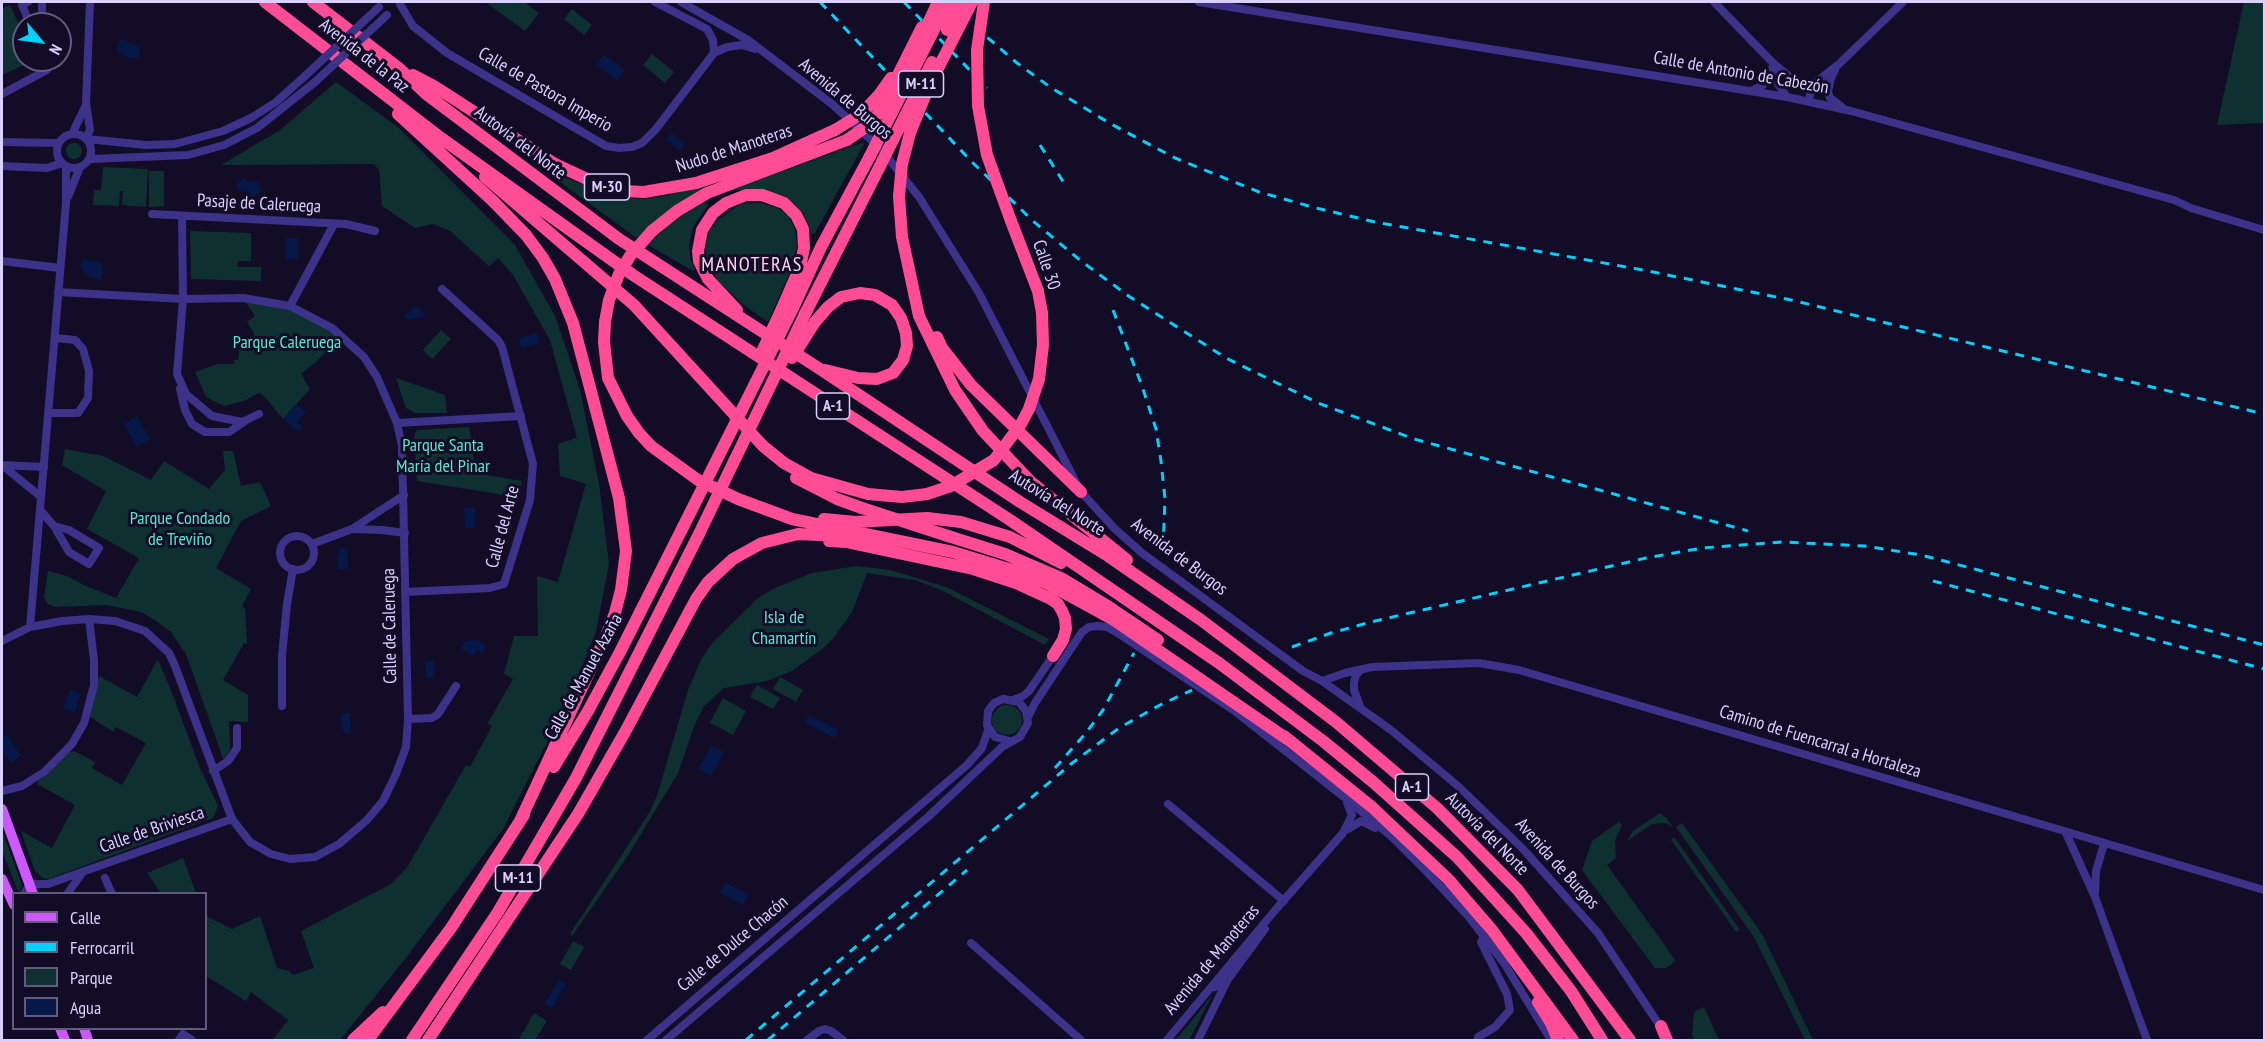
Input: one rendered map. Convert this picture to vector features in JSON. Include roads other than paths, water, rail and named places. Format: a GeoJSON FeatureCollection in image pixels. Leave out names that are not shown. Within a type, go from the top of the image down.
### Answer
{"type":"FeatureCollection","features":[{"type":"Feature","properties":{"kind":"highway","name":"Avenida de la Paz"},"geometry":{"type":"LineString","coordinates":[[265,2],[441,138]]}},
{"type":"Feature","properties":{"kind":"highway","name":"Avenida de la Paz"},"geometry":{"type":"LineString","coordinates":[[313,2],[400,69]]}},
{"type":"Feature","properties":{"kind":"highway"},"geometry":{"type":"LineString","coordinates":[[936,2],[888,102],[867,126],[842,136],[828,148],[707,193],[652,231],[630,256],[618,274],[609,300],[605,322],[604,342],[608,378],[618,399],[639,433],[664,456],[698,480],[738,499],[792,519],[972,557],[1048,584],[1114,620],[1290,741]]}},
{"type":"Feature","properties":{"kind":"highway","name":"Nudo de Manoteras"},"geometry":{"type":"LineString","coordinates":[[400,69],[434,86],[555,164],[604,187],[645,192],[696,183],[842,136],[879,95],[936,2]]}},
{"type":"Feature","properties":{"kind":"highway","name":"M-11"},"geometry":{"type":"LineString","coordinates":[[788,306],[892,113],[936,2]]}},
{"type":"Feature","properties":{"kind":"highway"},"geometry":{"type":"LineString","coordinates":[[892,113],[948,2]]}},
{"type":"Feature","properties":{"kind":"highway","name":"M-11"},"geometry":{"type":"LineString","coordinates":[[810,318],[880,166],[961,2]]}},
{"type":"Feature","properties":{"kind":"highway"},"geometry":{"type":"LineString","coordinates":[[958,27],[967,2]]}},
{"type":"Feature","properties":{"kind":"highway"},"geometry":{"type":"LineString","coordinates":[[972,2],[929,86],[910,133],[902,164],[899,196],[902,237],[919,316],[956,390],[983,431],[1031,482],[1139,570],[1147,583]]}},
{"type":"Feature","properties":{"kind":"highway","name":"Calle 30"},"geometry":{"type":"LineString","coordinates":[[784,463],[811,478],[868,494],[902,497],[927,494],[951,486],[994,460],[1021,424],[1029,409],[1039,379],[1042,313],[1038,291],[987,155],[978,106],[977,50],[984,2]]}},
{"type":"Feature","properties":{"kind":"highway","name":"Autovía del Norte"},"geometry":{"type":"LineString","coordinates":[[400,69],[426,94],[619,239],[1147,583],[1201,620],[1336,722],[1437,808],[1518,890],[1630,1041]]}},
{"type":"Feature","properties":{"kind":"highway"},"geometry":{"type":"LineString","coordinates":[[365,81],[426,142],[492,200],[543,258],[563,296],[573,323],[620,498],[626,551],[625,570],[615,613],[520,821]]}},
{"type":"Feature","properties":{"kind":"highway"},"geometry":{"type":"LineString","coordinates":[[441,138],[505,196],[634,305],[763,446],[784,463],[790,474],[807,485],[862,508],[1022,560],[1060,578],[1109,607],[1204,671],[1236,696],[1399,832],[1448,879],[1551,1023],[1558,1041]]}},
{"type":"Feature","properties":{"kind":"highway","name":"Autovía del Norte"},"geometry":{"type":"LineString","coordinates":[[441,138],[633,275],[1000,514],[1219,663],[1323,741],[1457,857],[1533,941],[1571,991],[1602,1041]]}},
{"type":"Feature","properties":{"kind":"highway"},"geometry":{"type":"LineString","coordinates":[[760,331],[715,288],[699,261],[700,238],[706,222],[720,207],[734,199],[754,195],[773,198],[784,203],[796,215],[803,229],[804,248],[788,306]]}},
{"type":"Feature","properties":{"kind":"highway"},"geometry":{"type":"LineString","coordinates":[[913,288],[942,348],[971,385],[1081,492]]}},
{"type":"Feature","properties":{"kind":"highway"},"geometry":{"type":"LineString","coordinates":[[810,318],[842,297],[860,292],[875,295],[892,305],[901,318],[906,333],[907,346],[903,360],[893,373],[877,379],[858,378],[820,369]]}},
{"type":"Feature","properties":{"kind":"highway","name":"Calle de Manuel Azaña"},"geometry":{"type":"LineString","coordinates":[[368,1041],[451,928],[594,701],[683,527],[788,306]]}},
{"type":"Feature","properties":{"kind":"highway","name":"Calle de Manuel Azaña"},"geometry":{"type":"LineString","coordinates":[[417,1039],[498,912],[576,778],[699,534],[712,515],[810,318]]}},
{"type":"Feature","properties":{"kind":"highway"},"geometry":{"type":"LineString","coordinates":[[738,499],[805,517],[831,520],[855,522],[927,518],[976,525],[1032,547],[1122,597]]}},
{"type":"Feature","properties":{"kind":"highway"},"geometry":{"type":"LineString","coordinates":[[417,1039],[572,824],[625,732],[696,599],[708,582],[725,565],[746,550],[781,537],[813,534],[902,543]]}},
{"type":"Feature","properties":{"kind":"highway"},"geometry":{"type":"LineString","coordinates":[[781,537],[846,542],[948,562],[986,572],[1046,596],[1058,604],[1065,618],[1066,628],[1063,640],[1053,656]]}},
{"type":"Feature","properties":{"kind":"highway"},"geometry":{"type":"LineString","coordinates":[[1177,663],[1236,712]]}},
{"type":"Feature","properties":{"kind":"highway"},"geometry":{"type":"LineString","coordinates":[[498,912],[521,888],[595,783]]}},
{"type":"Feature","properties":{"kind":"highway"},"geometry":{"type":"LineString","coordinates":[[1488,933],[1557,1016],[1571,1041]]}},
{"type":"Feature","properties":{"kind":"highway"},"geometry":{"type":"LineString","coordinates":[[353,1041],[400,998]]}},
{"type":"Feature","properties":{"kind":"highway"},"geometry":{"type":"LineString","coordinates":[[1660,1026],[1668,1041]]}},
{"type":"Feature","properties":{"kind":"main road"},"geometry":{"type":"LineString","coordinates":[[2,809],[29,891]]}},
{"type":"Feature","properties":{"kind":"main road"},"geometry":{"type":"LineString","coordinates":[[2,882],[12,901]]}},
{"type":"Feature","properties":{"kind":"street"},"geometry":{"type":"LineString","coordinates":[[87,139],[90,130],[86,104],[90,2]]}},
{"type":"Feature","properties":{"kind":"street"},"geometry":{"type":"LineString","coordinates":[[655,2],[706,29],[713,40],[714,53],[728,47],[742,45],[761,51]]}},
{"type":"Feature","properties":{"kind":"street","name":"Avenida de Burgos"},"geometry":{"type":"LineString","coordinates":[[681,2],[748,40],[832,104],[880,148],[919,197],[979,293],[1081,492],[1114,528],[1142,553],[1303,671],[1322,681],[1391,730],[1458,786],[1523,849],[1598,933],[1660,1026]]}},
{"type":"Feature","properties":{"kind":"street","name":"Calle de Antonio de Cabezón"},"geometry":{"type":"LineString","coordinates":[[1199,2],[1249,8],[1787,97],[1847,110],[2174,200],[2191,208],[2265,230]]}},
{"type":"Feature","properties":{"kind":"street"},"geometry":{"type":"LineString","coordinates":[[1241,2],[1249,8]]}},
{"type":"Feature","properties":{"kind":"street"},"geometry":{"type":"LineString","coordinates":[[1713,2],[1773,63],[1801,85],[1812,85],[1820,79],[1903,2]]}},
{"type":"Feature","properties":{"kind":"street"},"geometry":{"type":"LineString","coordinates":[[66,203],[80,167],[90,159],[188,155],[224,145],[257,128],[315,82],[401,3]]}},
{"type":"Feature","properties":{"kind":"street","name":"Calle de Pastora Imperio"},"geometry":{"type":"LineString","coordinates":[[401,3],[413,26],[447,53],[606,146],[632,147],[649,136],[714,53]]}},
{"type":"Feature","properties":{"kind":"street"},"geometry":{"type":"LineString","coordinates":[[87,139],[146,145],[175,144],[223,131],[251,118],[276,102],[382,4]]}},
{"type":"Feature","properties":{"kind":"street"},"geometry":{"type":"LineString","coordinates":[[1753,90],[1763,85],[1768,79],[1773,63]]}},
{"type":"Feature","properties":{"kind":"street"},"geometry":{"type":"LineString","coordinates":[[1773,63],[1778,84],[1787,97]]}},
{"type":"Feature","properties":{"kind":"street"},"geometry":{"type":"LineString","coordinates":[[1838,64],[1831,78],[1828,92],[1834,102],[1847,110]]}},
{"type":"Feature","properties":{"kind":"street"},"geometry":{"type":"LineString","coordinates":[[2,94],[42,72]]}},
{"type":"Feature","properties":{"kind":"street"},"geometry":{"type":"LineString","coordinates":[[1809,102],[1810,94],[1820,79]]}},
{"type":"Feature","properties":{"kind":"street"},"geometry":{"type":"LineString","coordinates":[[72,134],[86,104]]}},
{"type":"Feature","properties":{"kind":"street"},"geometry":{"type":"LineString","coordinates":[[30,627],[66,203],[64,165],[57,155],[59,143],[64,136],[80,134],[87,139],[91,147],[90,159]]}},
{"type":"Feature","properties":{"kind":"street"},"geometry":{"type":"LineString","coordinates":[[2,142],[59,143]]}},
{"type":"Feature","properties":{"kind":"street"},"geometry":{"type":"LineString","coordinates":[[2,166],[80,167]]}},
{"type":"Feature","properties":{"kind":"street","name":"Pasaje de Caleruega"},"geometry":{"type":"LineString","coordinates":[[152,214],[346,224],[375,231]]}},
{"type":"Feature","properties":{"kind":"street","name":"Pasaje de Caleruega"},"geometry":{"type":"LineString","coordinates":[[182,217],[183,298]]}},
{"type":"Feature","properties":{"kind":"street","name":"Pasaje de Caleruega"},"geometry":{"type":"LineString","coordinates":[[290,306],[334,224]]}},
{"type":"Feature","properties":{"kind":"street"},"geometry":{"type":"LineString","coordinates":[[2,261],[60,268]]}},
{"type":"Feature","properties":{"kind":"street","name":"Calle del Arte"},"geometry":{"type":"LineString","coordinates":[[405,592],[490,588],[504,584],[531,491],[533,464],[509,369],[498,340],[442,289]]}},
{"type":"Feature","properties":{"kind":"street","name":"Calle de Caleruega"},"geometry":{"type":"LineString","coordinates":[[2,641],[30,627],[89,619],[115,621],[145,631],[169,653],[232,819],[250,842],[271,854],[290,859],[315,857],[339,844],[367,820],[383,801],[406,747],[408,719],[402,446],[397,423],[377,377],[364,357],[332,328],[290,306],[243,298],[183,298],[58,292]]}},
{"type":"Feature","properties":{"kind":"street"},"geometry":{"type":"LineString","coordinates":[[183,298],[177,374],[185,410],[192,424],[204,432],[229,432],[247,419]]}},
{"type":"Feature","properties":{"kind":"street"},"geometry":{"type":"LineString","coordinates":[[48,413],[78,412],[88,398],[89,371],[83,349],[75,340],[55,338]]}},
{"type":"Feature","properties":{"kind":"street"},"geometry":{"type":"LineString","coordinates":[[177,374],[186,394],[212,416],[242,422],[259,414]]}},
{"type":"Feature","properties":{"kind":"street"},"geometry":{"type":"LineString","coordinates":[[397,423],[521,416]]}},
{"type":"Feature","properties":{"kind":"street"},"geometry":{"type":"LineString","coordinates":[[2,465],[44,467]]}},
{"type":"Feature","properties":{"kind":"street"},"geometry":{"type":"LineString","coordinates":[[2,465],[41,497]]}},
{"type":"Feature","properties":{"kind":"street"},"geometry":{"type":"LineString","coordinates":[[312,544],[352,529],[404,495]]}},
{"type":"Feature","properties":{"kind":"street"},"geometry":{"type":"LineString","coordinates":[[40,510],[54,526],[69,552],[89,564],[99,548],[69,530],[54,526]]}},
{"type":"Feature","properties":{"kind":"street"},"geometry":{"type":"LineString","coordinates":[[352,529],[405,533]]}},
{"type":"Feature","properties":{"kind":"street"},"geometry":{"type":"LineString","coordinates":[[292,536],[304,536],[312,544],[315,554],[311,563],[303,569],[293,570],[284,564],[280,553],[283,542],[292,536]]}},
{"type":"Feature","properties":{"kind":"street"},"geometry":{"type":"LineString","coordinates":[[282,706],[282,656],[293,570]]}},
{"type":"Feature","properties":{"kind":"street"},"geometry":{"type":"LineString","coordinates":[[2,790],[22,786],[44,772],[72,744],[84,723],[94,685],[94,660],[89,619]]}},
{"type":"Feature","properties":{"kind":"street"},"geometry":{"type":"LineString","coordinates":[[1028,717],[1023,706],[1013,700],[1003,699],[991,706],[986,720],[988,730],[1000,740],[1010,741],[1024,733],[1028,717],[1082,632],[1089,627],[1107,627],[1236,712],[1392,837],[1469,917],[1488,933],[1551,1041]]}},
{"type":"Feature","properties":{"kind":"street"},"geometry":{"type":"LineString","coordinates":[[1013,700],[1029,691],[1053,656]]}},
{"type":"Feature","properties":{"kind":"street","name":"Camino de Fuencarral a Hortaleza"},"geometry":{"type":"LineString","coordinates":[[1322,681],[1372,667],[1479,663],[1519,670],[2265,890]]}},
{"type":"Feature","properties":{"kind":"street"},"geometry":{"type":"LineString","coordinates":[[1361,670],[1356,675],[1354,690],[1361,709]]}},
{"type":"Feature","properties":{"kind":"street"},"geometry":{"type":"LineString","coordinates":[[408,719],[432,718],[438,714],[456,686]]}},
{"type":"Feature","properties":{"kind":"street"},"geometry":{"type":"LineString","coordinates":[[213,771],[228,761],[237,748],[237,728]]}},
{"type":"Feature","properties":{"kind":"street","name":"Calle de Dulce Chacón"},"geometry":{"type":"LineString","coordinates":[[647,1041],[920,807],[977,754],[986,742],[988,730]]}},
{"type":"Feature","properties":{"kind":"street","name":"Calle de Dulce Chacón"},"geometry":{"type":"LineString","coordinates":[[666,1041],[929,816],[1010,741]]}},
{"type":"Feature","properties":{"kind":"street"},"geometry":{"type":"LineString","coordinates":[[1343,833],[1352,815],[1344,797]]}},
{"type":"Feature","properties":{"kind":"street","name":"Avenida de Manoteras"},"geometry":{"type":"LineString","coordinates":[[1168,804],[1284,901]]}},
{"type":"Feature","properties":{"kind":"street"},"geometry":{"type":"LineString","coordinates":[[920,807],[929,816]]}},
{"type":"Feature","properties":{"kind":"street","name":"Calle de Briviesca"},"geometry":{"type":"LineString","coordinates":[[29,891],[232,819]]}},
{"type":"Feature","properties":{"kind":"street","name":"Avenida de Manoteras"},"geometry":{"type":"LineString","coordinates":[[1167,1041],[1255,934],[1343,833],[1354,824],[1363,821],[1392,837]]}},
{"type":"Feature","properties":{"kind":"street"},"geometry":{"type":"LineString","coordinates":[[2066,833],[2095,897],[2147,1041]]}},
{"type":"Feature","properties":{"kind":"street"},"geometry":{"type":"LineString","coordinates":[[2095,897],[2096,871],[2104,844]]}},
{"type":"Feature","properties":{"kind":"street","name":"Calle de Briviesca"},"geometry":{"type":"LineString","coordinates":[[68,892],[83,871]]}},
{"type":"Feature","properties":{"kind":"street"},"geometry":{"type":"LineString","coordinates":[[842,873],[850,882]]}},
{"type":"Feature","properties":{"kind":"street"},"geometry":{"type":"LineString","coordinates":[[105,878],[111,892]]}},
{"type":"Feature","properties":{"kind":"street"},"geometry":{"type":"LineString","coordinates":[[48,884],[58,892]]}},
{"type":"Feature","properties":{"kind":"street"},"geometry":{"type":"LineString","coordinates":[[1204,995],[1228,978],[1253,948],[1284,901]]}},
{"type":"Feature","properties":{"kind":"street"},"geometry":{"type":"LineString","coordinates":[[1478,1041],[1478,1037],[1495,1027],[1510,1010],[1507,994],[1481,942],[1488,933]]}},
{"type":"Feature","properties":{"kind":"street"},"geometry":{"type":"LineString","coordinates":[[1198,1041],[1232,966],[1249,946],[1255,934]]}},
{"type":"Feature","properties":{"kind":"street"},"geometry":{"type":"LineString","coordinates":[[765,939],[773,948]]}},
{"type":"Feature","properties":{"kind":"street"},"geometry":{"type":"LineString","coordinates":[[970,942],[1081,1041]]}},
{"type":"Feature","properties":{"kind":"street"},"geometry":{"type":"LineString","coordinates":[[685,1007],[695,1016]]}},
{"type":"Feature","properties":{"kind":"street"},"geometry":{"type":"LineString","coordinates":[[807,1041],[819,1031],[828,1029],[843,1041]]}},
{"type":"Feature","properties":{"kind":"street"},"geometry":{"type":"LineString","coordinates":[[179,1041],[183,1034],[192,1041]]}},
{"type":"Feature","properties":{"kind":"water"},"geometry":{"type":"Polygon","coordinates":[[[123,39],[140,48],[139,58],[129,58],[117,52],[119,41],[123,39]]]}},
{"type":"Feature","properties":{"kind":"water"},"geometry":{"type":"Polygon","coordinates":[[[604,55],[625,70],[617,80],[596,65],[604,55]]]}},
{"type":"Feature","properties":{"kind":"water"},"geometry":{"type":"Polygon","coordinates":[[[671,133],[685,144],[680,150],[666,140],[671,133]]]}},
{"type":"Feature","properties":{"kind":"water"},"geometry":{"type":"Polygon","coordinates":[[[244,178],[257,182],[261,187],[260,193],[252,197],[246,192],[239,191],[236,184],[244,178]]]}},
{"type":"Feature","properties":{"kind":"water"},"geometry":{"type":"Polygon","coordinates":[[[286,238],[298,238],[298,259],[286,259],[286,238]]]}},
{"type":"Feature","properties":{"kind":"water"},"geometry":{"type":"Polygon","coordinates":[[[82,260],[101,262],[102,281],[86,275],[80,265],[82,260]]]}},
{"type":"Feature","properties":{"kind":"water"},"geometry":{"type":"Polygon","coordinates":[[[416,306],[426,316],[408,320],[403,316],[416,306]]]}},
{"type":"Feature","properties":{"kind":"water"},"geometry":{"type":"Polygon","coordinates":[[[537,333],[540,343],[521,348],[519,338],[537,333]]]}},
{"type":"Feature","properties":{"kind":"water"},"geometry":{"type":"Polygon","coordinates":[[[296,404],[306,412],[297,422],[303,427],[298,432],[283,419],[296,404]]]}},
{"type":"Feature","properties":{"kind":"water"},"geometry":{"type":"Polygon","coordinates":[[[137,416],[150,439],[137,447],[124,424],[137,416]]]}},
{"type":"Feature","properties":{"kind":"water"},"geometry":{"type":"Polygon","coordinates":[[[464,508],[475,508],[475,528],[465,528],[464,508]]]}},
{"type":"Feature","properties":{"kind":"water"},"geometry":{"type":"Polygon","coordinates":[[[340,549],[347,549],[348,569],[338,569],[340,549]]]}},
{"type":"Feature","properties":{"kind":"water"},"geometry":{"type":"Polygon","coordinates":[[[476,640],[486,645],[482,653],[477,650],[473,656],[461,649],[465,641],[476,640]]]}},
{"type":"Feature","properties":{"kind":"water"},"geometry":{"type":"Polygon","coordinates":[[[425,661],[434,661],[434,678],[426,678],[425,661]]]}},
{"type":"Feature","properties":{"kind":"water"},"geometry":{"type":"Polygon","coordinates":[[[70,690],[81,694],[74,713],[63,709],[70,690]]]}},
{"type":"Feature","properties":{"kind":"water"},"geometry":{"type":"Polygon","coordinates":[[[341,713],[350,713],[351,733],[344,733],[342,729],[341,713]]]}},
{"type":"Feature","properties":{"kind":"water"},"geometry":{"type":"Polygon","coordinates":[[[809,715],[838,730],[834,738],[805,723],[809,715]]]}},
{"type":"Feature","properties":{"kind":"water"},"geometry":{"type":"Polygon","coordinates":[[[7,734],[21,756],[11,763],[2,749],[2,737],[7,734]]]}},
{"type":"Feature","properties":{"kind":"water"},"geometry":{"type":"Polygon","coordinates":[[[711,745],[724,752],[711,776],[698,769],[711,745]]]}},
{"type":"Feature","properties":{"kind":"water"},"geometry":{"type":"Polygon","coordinates":[[[725,882],[748,895],[743,905],[720,893],[725,882]]]}},
{"type":"Feature","properties":{"kind":"water"},"geometry":{"type":"Polygon","coordinates":[[[559,980],[566,984],[552,1008],[544,1004],[559,980]]]}},
{"type":"Feature","properties":{"kind":"railway"},"geometry":{"type":"LineString","coordinates":[[820,2],[972,162],[1033,221],[1081,261],[1130,297],[1226,358],[1318,403],[1414,439],[1748,531]]}},
{"type":"Feature","properties":{"kind":"railway"},"geometry":{"type":"LineString","coordinates":[[904,2],[987,88]]}},
{"type":"Feature","properties":{"kind":"railway"},"geometry":{"type":"LineString","coordinates":[[951,2],[1017,63],[1050,87],[1111,124],[1175,158],[1259,192],[1375,222],[1643,270],[1791,300],[2264,414]]}},
{"type":"Feature","properties":{"kind":"railway"},"geometry":{"type":"LineString","coordinates":[[1040,145],[1064,183]]}},
{"type":"Feature","properties":{"kind":"railway"},"geometry":{"type":"LineString","coordinates":[[1113,310],[1156,429],[1165,499],[1163,550]]}},
{"type":"Feature","properties":{"kind":"railway"},"geometry":{"type":"LineString","coordinates":[[1292,647],[1371,622],[1646,558],[1702,548],[1783,542],[1865,546],[1921,555],[2264,645]]}},
{"type":"Feature","properties":{"kind":"railway"},"geometry":{"type":"LineString","coordinates":[[1933,581],[2264,669]]}},
{"type":"Feature","properties":{"kind":"railway"},"geometry":{"type":"LineString","coordinates":[[1055,768],[1103,710],[1134,653]]}},
{"type":"Feature","properties":{"kind":"railway"},"geometry":{"type":"LineString","coordinates":[[746,1040],[1071,764],[1119,728],[1192,690]]}},
{"type":"Feature","properties":{"kind":"railway"},"geometry":{"type":"LineString","coordinates":[[768,1040],[967,870]]}},
{"type":"Feature","properties":{"kind":"district","name":"MANOTERAS"},"geometry":{"type":"Point","coordinates":[752,265]}},
{"type":"Feature","properties":{"kind":"park label","name":"Parque Caleruega"},"geometry":{"type":"Point","coordinates":[287,343]}},
{"type":"Feature","properties":{"kind":"park label","name":"Parque Santa María del Pinar"},"geometry":{"type":"Point","coordinates":[443,456]}},
{"type":"Feature","properties":{"kind":"park label","name":"Parque Condado de Treviño"},"geometry":{"type":"Point","coordinates":[180,529]}},
{"type":"Feature","properties":{"kind":"park label","name":"Isla de Chamartín"},"geometry":{"type":"Point","coordinates":[784,628]}}]}
